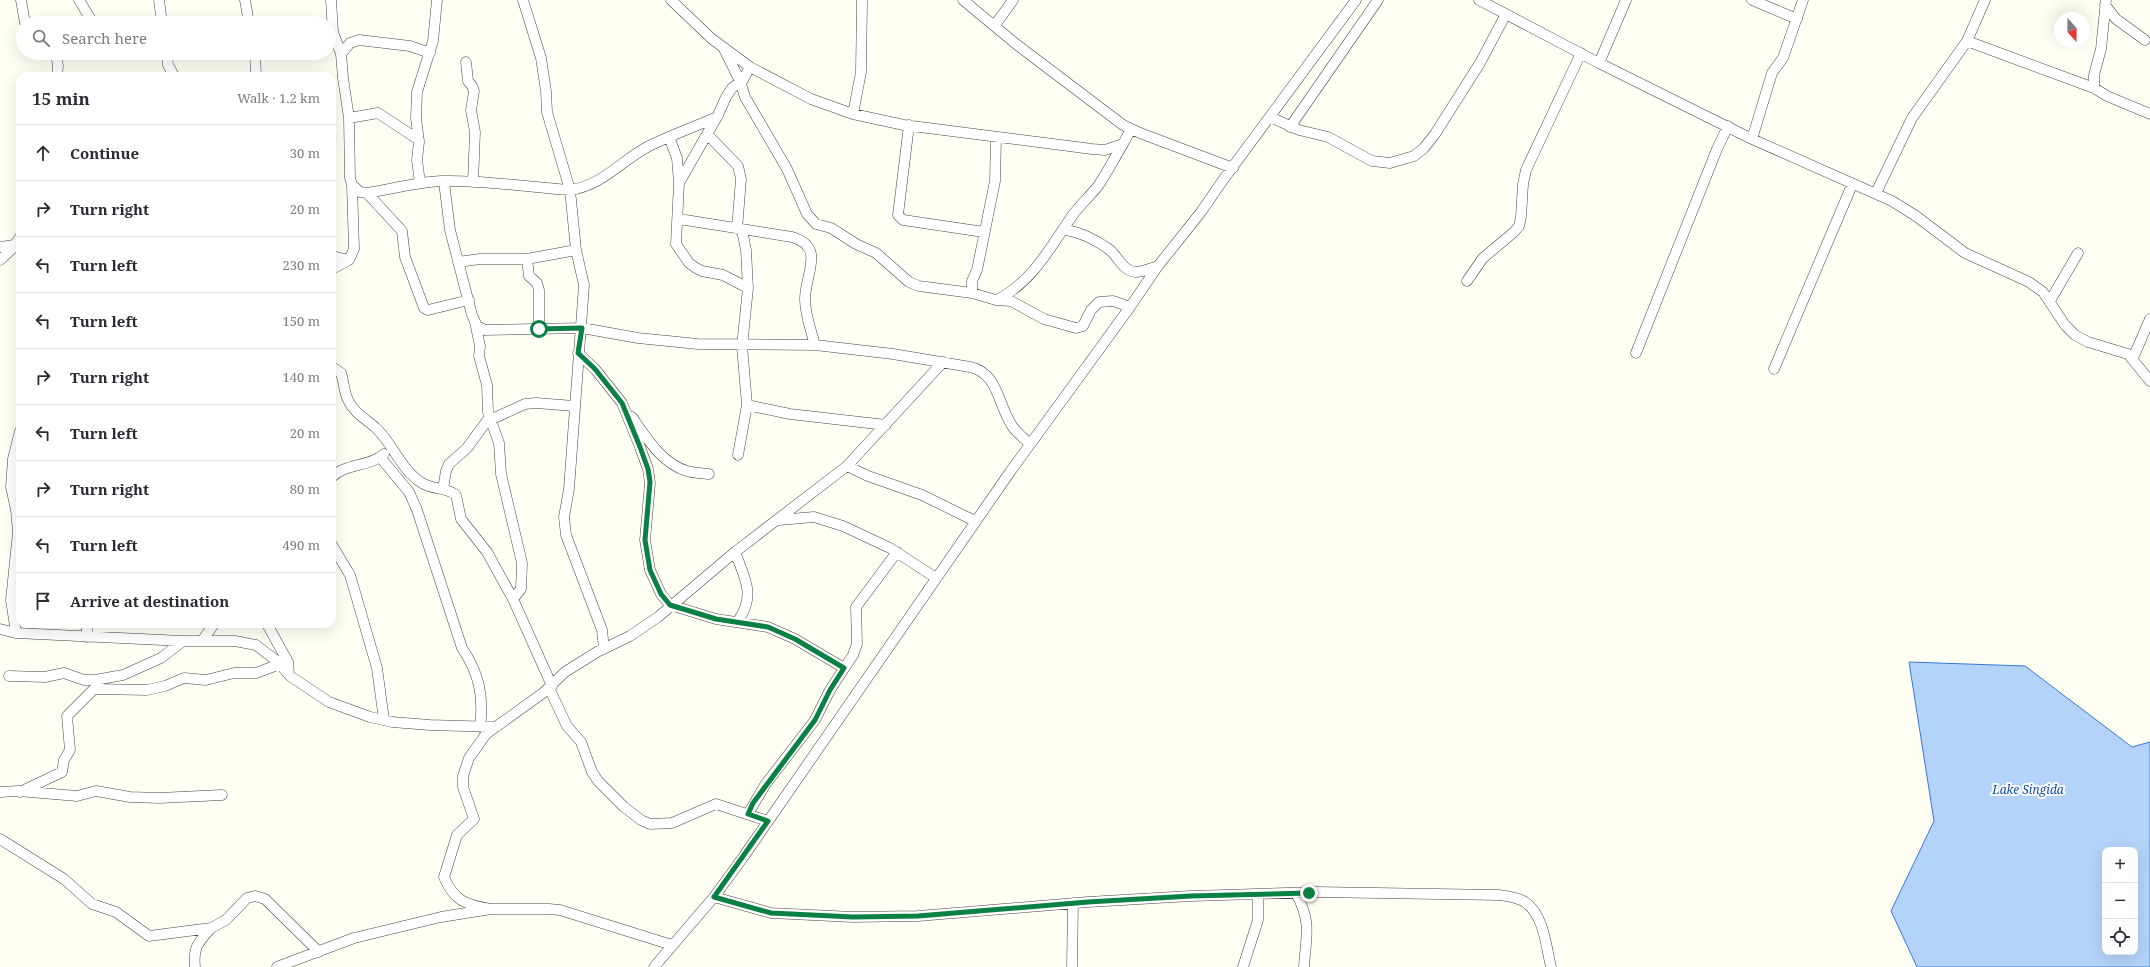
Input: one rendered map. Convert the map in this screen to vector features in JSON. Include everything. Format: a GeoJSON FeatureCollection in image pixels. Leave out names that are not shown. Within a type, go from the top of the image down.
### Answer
{"type":"FeatureCollection","features":[{"type":"Feature","properties":{"kind":"street"},"geometry":{"type":"LineString","coordinates":[[21,0],[24,16]]}},
{"type":"Feature","properties":{"kind":"street"},"geometry":{"type":"LineString","coordinates":[[79,0],[89,16]]}},
{"type":"Feature","properties":{"kind":"street"},"geometry":{"type":"LineString","coordinates":[[159,0],[161,16]]}},
{"type":"Feature","properties":{"kind":"street"},"geometry":{"type":"LineString","coordinates":[[245,0],[248,16]]}},
{"type":"Feature","properties":{"kind":"street"},"geometry":{"type":"LineString","coordinates":[[331,0],[332,16]]}},
{"type":"Feature","properties":{"kind":"street"},"geometry":{"type":"LineString","coordinates":[[420,183],[418,160],[419,140],[416,118],[417,92],[433,42],[437,0]]}},
{"type":"Feature","properties":{"kind":"street"},"geometry":{"type":"LineString","coordinates":[[524,0],[527,16],[541,58],[546,91],[547,112],[570,190],[576,250],[584,286],[582,328],[578,353],[574,406],[572,455],[564,517],[565,529],[602,630],[604,649]]}},
{"type":"Feature","properties":{"kind":"street"},"geometry":{"type":"LineString","coordinates":[[672,0],[723,47],[750,67],[811,99],[853,114],[909,125],[1092,150],[1105,150],[1124,144]]}},
{"type":"Feature","properties":{"kind":"street"},"geometry":{"type":"LineString","coordinates":[[853,114],[861,72],[862,0]]}},
{"type":"Feature","properties":{"kind":"street"},"geometry":{"type":"LineString","coordinates":[[963,0],[1103,111],[1131,129],[1233,168]]}},
{"type":"Feature","properties":{"kind":"street"},"geometry":{"type":"LineString","coordinates":[[995,25],[1013,0]]}},
{"type":"Feature","properties":{"kind":"street"},"geometry":{"type":"LineString","coordinates":[[654,967],[714,897],[1030,444],[1130,307],[1158,266],[1202,212],[1356,0]]}},
{"type":"Feature","properties":{"kind":"street"},"geometry":{"type":"LineString","coordinates":[[1290,126],[1378,0]]}},
{"type":"Feature","properties":{"kind":"street"},"geometry":{"type":"LineString","coordinates":[[1479,0],[1600,63],[1752,139],[1852,185],[1876,193],[1916,216],[1965,253],[2029,282],[2043,292],[2065,325],[2075,335],[2088,342],[2121,351],[2133,358],[2150,381]]}},
{"type":"Feature","properties":{"kind":"street"},"geometry":{"type":"LineString","coordinates":[[1600,63],[1626,0]]}},
{"type":"Feature","properties":{"kind":"street"},"geometry":{"type":"LineString","coordinates":[[1752,0],[1796,19]]}},
{"type":"Feature","properties":{"kind":"street"},"geometry":{"type":"LineString","coordinates":[[1752,139],[1772,73],[1783,58],[1803,0]]}},
{"type":"Feature","properties":{"kind":"street"},"geometry":{"type":"LineString","coordinates":[[1876,193],[1912,118],[1967,41],[1985,0]]}},
{"type":"Feature","properties":{"kind":"street"},"geometry":{"type":"LineString","coordinates":[[2094,88],[2094,75],[2101,50],[2105,3]]}},
{"type":"Feature","properties":{"kind":"street"},"geometry":{"type":"LineString","coordinates":[[2105,3],[2116,19],[2145,40]]}},
{"type":"Feature","properties":{"kind":"street"},"geometry":{"type":"LineString","coordinates":[[1270,117],[1290,126],[1328,137],[1376,162],[1390,163],[1414,156],[1424,148],[1435,134],[1480,63],[1506,14]]}},
{"type":"Feature","properties":{"kind":"street"},"geometry":{"type":"LineString","coordinates":[[336,39],[342,54],[343,78],[349,118],[350,178],[352,185],[355,243],[353,253],[349,260],[336,268]]}},
{"type":"Feature","properties":{"kind":"street"},"geometry":{"type":"LineString","coordinates":[[342,54],[350,43],[359,40],[410,46],[430,53]]}},
{"type":"Feature","properties":{"kind":"street"},"geometry":{"type":"LineString","coordinates":[[1967,41],[2094,88],[2112,99],[2150,114]]}},
{"type":"Feature","properties":{"kind":"street"},"geometry":{"type":"LineString","coordinates":[[723,47],[740,81],[745,97],[784,162],[811,220],[816,224],[831,228],[856,244],[876,253],[909,282],[919,286],[972,293],[996,300],[1011,301],[1044,319],[1076,328],[1082,327],[1091,310],[1099,302],[1113,301],[1130,307]]}},
{"type":"Feature","properties":{"kind":"street"},"geometry":{"type":"LineString","coordinates":[[1467,281],[1483,258],[1514,232],[1518,226],[1521,217],[1523,184],[1526,170],[1581,53]]}},
{"type":"Feature","properties":{"kind":"street"},"geometry":{"type":"LineString","coordinates":[[57,60],[57,72]]}},
{"type":"Feature","properties":{"kind":"street"},"geometry":{"type":"LineString","coordinates":[[168,60],[168,65],[172,72]]}},
{"type":"Feature","properties":{"kind":"street"},"geometry":{"type":"LineString","coordinates":[[255,60],[256,72]]}},
{"type":"Feature","properties":{"kind":"street"},"geometry":{"type":"LineString","coordinates":[[466,62],[468,81],[474,91],[471,110],[475,132],[473,182]]}},
{"type":"Feature","properties":{"kind":"street"},"geometry":{"type":"LineString","coordinates":[[679,183],[717,117],[726,97],[750,67]]}},
{"type":"Feature","properties":{"kind":"street"},"geometry":{"type":"LineString","coordinates":[[349,118],[378,113],[419,140]]}},
{"type":"Feature","properties":{"kind":"street"},"geometry":{"type":"LineString","coordinates":[[352,185],[360,192],[367,193],[420,183],[442,181],[570,190],[581,189],[594,183],[648,146],[717,117]]}},
{"type":"Feature","properties":{"kind":"street"},"geometry":{"type":"LineString","coordinates":[[909,125],[898,215],[903,220],[984,232]]}},
{"type":"Feature","properties":{"kind":"street"},"geometry":{"type":"LineString","coordinates":[[1636,354],[1717,149],[1728,126]]}},
{"type":"Feature","properties":{"kind":"street"},"geometry":{"type":"LineString","coordinates":[[996,300],[1010,293],[1024,282],[1047,256],[1074,215],[1098,185],[1124,144],[1131,129]]}},
{"type":"Feature","properties":{"kind":"street"},"geometry":{"type":"LineString","coordinates":[[707,134],[738,166],[741,179],[739,229],[746,250],[748,288],[742,346],[745,401],[747,405],[738,455]]}},
{"type":"Feature","properties":{"kind":"street"},"geometry":{"type":"LineString","coordinates":[[669,136],[677,158],[679,183],[679,219],[676,244],[689,263],[702,271],[723,275],[748,288]]}},
{"type":"Feature","properties":{"kind":"street"},"geometry":{"type":"LineString","coordinates":[[972,293],[972,281],[977,270],[995,181],[996,138]]}},
{"type":"Feature","properties":{"kind":"street"},"geometry":{"type":"LineString","coordinates":[[442,181],[444,182],[450,230],[475,322],[480,346],[479,356],[487,385],[486,403],[499,443],[501,474],[522,564],[521,589],[513,599]]}},
{"type":"Feature","properties":{"kind":"street"},"geometry":{"type":"LineString","coordinates":[[1774,369],[1852,185]]}},
{"type":"Feature","properties":{"kind":"street"},"geometry":{"type":"LineString","coordinates":[[367,193],[402,231],[405,256],[424,308],[428,310],[469,300]]}},
{"type":"Feature","properties":{"kind":"street"},"geometry":{"type":"LineString","coordinates":[[679,219],[792,236],[802,240],[808,245],[811,252],[805,300],[815,345]]}},
{"type":"Feature","properties":{"kind":"street"},"geometry":{"type":"LineString","coordinates":[[1064,230],[1074,231],[1108,249],[1122,264],[1132,271],[1136,272],[1158,266]]}},
{"type":"Feature","properties":{"kind":"street"},"geometry":{"type":"LineString","coordinates":[[0,247],[16,241]]}},
{"type":"Feature","properties":{"kind":"street"},"geometry":{"type":"LineString","coordinates":[[0,260],[16,242]]}},
{"type":"Feature","properties":{"kind":"street"},"geometry":{"type":"LineString","coordinates":[[458,262],[480,259],[527,259],[576,250]]}},
{"type":"Feature","properties":{"kind":"street"},"geometry":{"type":"LineString","coordinates":[[2050,301],[2078,253]]}},
{"type":"Feature","properties":{"kind":"street"},"geometry":{"type":"LineString","coordinates":[[336,257],[349,260]]}},
{"type":"Feature","properties":{"kind":"street"},"geometry":{"type":"LineString","coordinates":[[527,259],[528,272],[537,283],[539,329]]}},
{"type":"Feature","properties":{"kind":"street"},"geometry":{"type":"LineString","coordinates":[[2133,358],[2150,319]]}},
{"type":"Feature","properties":{"kind":"street"},"geometry":{"type":"LineString","coordinates":[[475,322],[485,330],[492,331],[582,328],[638,338],[742,346],[815,345],[893,354],[979,369],[984,372],[997,393],[1011,426],[1030,444]]}},
{"type":"Feature","properties":{"kind":"street"},"geometry":{"type":"LineString","coordinates":[[578,353],[595,369],[652,444],[671,462],[687,471],[709,474]]}},
{"type":"Feature","properties":{"kind":"street"},"geometry":{"type":"LineString","coordinates":[[491,909],[473,906],[460,900],[453,895],[444,877],[456,835],[474,819],[463,787],[463,776],[469,758],[486,734],[550,687],[564,672],[626,638],[658,617],[670,605],[681,598],[735,552],[779,520],[847,466],[943,362]]}},
{"type":"Feature","properties":{"kind":"street"},"geometry":{"type":"LineString","coordinates":[[336,370],[341,374],[344,392],[351,406],[378,430],[402,463],[421,482],[456,495],[461,519],[487,552],[513,599],[567,726],[581,742],[592,772],[598,781],[624,807],[641,820],[650,824],[672,823],[716,804],[768,821]]}},
{"type":"Feature","properties":{"kind":"street"},"geometry":{"type":"LineString","coordinates":[[443,489],[446,471],[449,464],[467,448],[490,419],[525,404],[536,403],[574,406]]}},
{"type":"Feature","properties":{"kind":"street"},"geometry":{"type":"LineString","coordinates":[[622,403],[648,469],[650,482],[645,540],[650,570],[661,594],[670,605],[701,615],[768,627],[782,633],[844,668]]}},
{"type":"Feature","properties":{"kind":"street"},"geometry":{"type":"LineString","coordinates":[[747,405],[790,414],[886,425]]}},
{"type":"Feature","properties":{"kind":"street"},"geometry":{"type":"LineString","coordinates":[[336,474],[343,470],[380,457],[386,452],[389,445]]}},
{"type":"Feature","properties":{"kind":"street"},"geometry":{"type":"LineString","coordinates":[[16,446],[13,458],[16,510]]}},
{"type":"Feature","properties":{"kind":"street"},"geometry":{"type":"LineString","coordinates":[[380,457],[396,474],[409,492],[417,510],[462,648],[475,668],[480,696],[480,727]]}},
{"type":"Feature","properties":{"kind":"street"},"geometry":{"type":"LineString","coordinates":[[847,466],[868,476],[922,495],[975,521]]}},
{"type":"Feature","properties":{"kind":"street"},"geometry":{"type":"LineString","coordinates":[[0,489],[14,484]]}},
{"type":"Feature","properties":{"kind":"street"},"geometry":{"type":"LineString","coordinates":[[779,520],[820,518],[843,526],[897,552],[936,578]]}},
{"type":"Feature","properties":{"kind":"street"},"geometry":{"type":"LineString","coordinates":[[16,541],[11,600],[16,633]]}},
{"type":"Feature","properties":{"kind":"street"},"geometry":{"type":"LineString","coordinates":[[336,552],[350,575],[375,661],[384,720]]}},
{"type":"Feature","properties":{"kind":"street"},"geometry":{"type":"LineString","coordinates":[[735,552],[748,595],[746,610],[738,621]]}},
{"type":"Feature","properties":{"kind":"street"},"geometry":{"type":"LineString","coordinates":[[748,814],[765,784],[815,720],[830,690],[853,655],[857,644],[856,607],[897,552]]}},
{"type":"Feature","properties":{"kind":"street"},"geometry":{"type":"LineString","coordinates":[[87,628],[87,637]]}},
{"type":"Feature","properties":{"kind":"street"},"geometry":{"type":"LineString","coordinates":[[202,641],[211,628]]}},
{"type":"Feature","properties":{"kind":"street"},"geometry":{"type":"LineString","coordinates":[[269,628],[288,662],[290,676]]}},
{"type":"Feature","properties":{"kind":"street"},"geometry":{"type":"LineString","coordinates":[[0,629],[16,633],[183,641],[235,641],[256,645],[280,664],[290,676],[328,702],[370,717],[430,725],[496,727]]}},
{"type":"Feature","properties":{"kind":"street"},"geometry":{"type":"LineString","coordinates":[[602,630],[618,638],[626,638]]}},
{"type":"Feature","properties":{"kind":"street"},"geometry":{"type":"LineString","coordinates":[[9,676],[45,677],[64,673],[84,680],[103,679],[123,675],[144,668],[161,658],[183,641]]}},
{"type":"Feature","properties":{"kind":"street"},"geometry":{"type":"LineString","coordinates":[[95,689],[157,689],[184,678],[206,680],[234,673],[256,674],[280,664]]}},
{"type":"Feature","properties":{"kind":"street"},"geometry":{"type":"LineString","coordinates":[[20,792],[62,772],[64,760],[70,750],[67,716],[95,689],[103,679]]}},
{"type":"Feature","properties":{"kind":"street"},"geometry":{"type":"LineString","coordinates":[[0,792],[78,796],[96,791],[130,797],[222,795]]}},
{"type":"Feature","properties":{"kind":"street"},"geometry":{"type":"LineString","coordinates":[[0,839],[64,879],[92,904],[116,912],[149,936],[211,928]]}},
{"type":"Feature","properties":{"kind":"street"},"geometry":{"type":"LineString","coordinates":[[1296,893],[1306,911],[1308,921],[1304,967]]}},
{"type":"Feature","properties":{"kind":"street"},"geometry":{"type":"LineString","coordinates":[[714,897],[771,913],[853,917],[918,916],[1073,903],[1258,894],[1472,894],[1514,897],[1524,902],[1536,915],[1541,925],[1551,967]]}},
{"type":"Feature","properties":{"kind":"street"},"geometry":{"type":"LineString","coordinates":[[1243,967],[1258,920],[1258,894]]}},
{"type":"Feature","properties":{"kind":"street"},"geometry":{"type":"LineString","coordinates":[[195,967],[194,953],[196,945],[211,928],[226,920],[247,898],[262,897],[292,924],[319,952]]}},
{"type":"Feature","properties":{"kind":"street"},"geometry":{"type":"LineString","coordinates":[[1072,967],[1073,903]]}},
{"type":"Feature","properties":{"kind":"street"},"geometry":{"type":"LineString","coordinates":[[277,967],[374,932],[441,917],[491,909],[549,908],[560,910],[672,945]]}},
{"type":"Feature","properties":{"kind":"water","name":"Lake Singida"},"geometry":{"type":"Polygon","coordinates":[[[1909,662],[2025,666],[2132,747],[2150,742],[2150,967],[1917,967],[1891,911],[1934,821],[1909,662]]]}},
{"type":"Feature","properties":{"kind":"route"},"geometry":{"type":"LineString","coordinates":[[539,329],[582,328],[578,353],[595,369],[622,403],[648,469],[650,482],[645,540],[650,570],[661,594],[670,605],[716,619],[738,621],[768,627],[795,639],[844,668],[830,690],[815,720],[781,766],[765,784],[753,803],[748,814],[768,821],[714,897],[771,913],[853,917],[918,916],[1088,902],[1191,896],[1309,893]]}}]}
